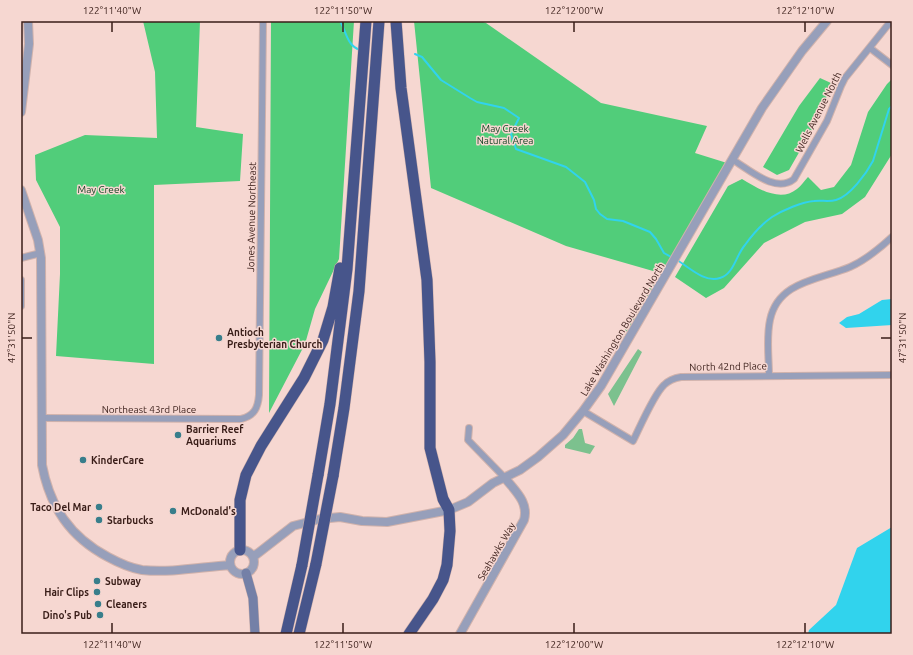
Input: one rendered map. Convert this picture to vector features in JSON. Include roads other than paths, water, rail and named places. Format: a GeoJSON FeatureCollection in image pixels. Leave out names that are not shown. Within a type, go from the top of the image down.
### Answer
{"type":"FeatureCollection","features":[{"type":"Feature","properties":{"kind":"highway"},"geometry":{"type":"LineString","coordinates":[[286,634],[302,565],[331,397],[347,269],[366,21]]}},
{"type":"Feature","properties":{"kind":"highway"},"geometry":{"type":"LineString","coordinates":[[299,634],[316,564],[344,408],[359,291],[379,21]]}},
{"type":"Feature","properties":{"kind":"highway"},"geometry":{"type":"LineString","coordinates":[[396,21],[400,88],[427,280],[430,362],[430,448],[443,499],[449,510],[450,539],[447,565],[443,580],[409,634]]}},
{"type":"Feature","properties":{"kind":"highway"},"geometry":{"type":"LineString","coordinates":[[240,550],[240,500],[246,475],[261,446],[304,378],[322,340],[333,307],[338,282],[348,200],[356,158]]}},
{"type":"Feature","properties":{"kind":"main road"},"geometry":{"type":"LineString","coordinates":[[246,573],[253,598],[255,634]]}},
{"type":"Feature","properties":{"kind":"street"},"geometry":{"type":"LineString","coordinates":[[21,112],[29,44],[28,21]]}},
{"type":"Feature","properties":{"kind":"street","name":"Jones Avenue Northeast"},"geometry":{"type":"LineString","coordinates":[[255,412],[258,407],[259,395],[263,21]]}},
{"type":"Feature","properties":{"kind":"street","name":"Lake Washington Boulevard North"},"geometry":{"type":"LineString","coordinates":[[253,557],[292,526],[320,519],[340,517],[362,521],[387,522],[449,510],[468,502],[493,482],[505,478],[520,470],[538,457],[563,435],[601,386],[762,108],[783,76],[827,21]]}},
{"type":"Feature","properties":{"kind":"street","name":"Wells Avenue North"},"geometry":{"type":"LineString","coordinates":[[733,160],[770,183],[781,185],[791,182],[827,121],[841,86],[890,21]]}},
{"type":"Feature","properties":{"kind":"street"},"geometry":{"type":"LineString","coordinates":[[870,48],[892,65]]}},
{"type":"Feature","properties":{"kind":"street"},"geometry":{"type":"LineString","coordinates":[[21,190],[41,253],[42,465],[48,490],[61,516],[82,540],[98,552],[116,562],[130,567],[142,570],[172,570],[230,565]]}},
{"type":"Feature","properties":{"kind":"street"},"geometry":{"type":"LineString","coordinates":[[769,376],[768,331],[770,319],[773,310],[783,296],[795,286],[849,267],[865,259],[892,237]]}},
{"type":"Feature","properties":{"kind":"street"},"geometry":{"type":"LineString","coordinates":[[21,258],[41,253]]}},
{"type":"Feature","properties":{"kind":"street"},"geometry":{"type":"LineString","coordinates":[[21,280],[22,306]]}},
{"type":"Feature","properties":{"kind":"street","name":"North 42nd Place"},"geometry":{"type":"LineString","coordinates":[[583,411],[633,440],[658,393],[664,384],[673,379],[689,376],[892,375]]}},
{"type":"Feature","properties":{"kind":"street","name":"Northeast 43rd Place"},"geometry":{"type":"LineString","coordinates":[[41,418],[241,419],[252,415],[255,412]]}},
{"type":"Feature","properties":{"kind":"street"},"geometry":{"type":"LineString","coordinates":[[469,428],[468,440],[505,478]]}},
{"type":"Feature","properties":{"kind":"street","name":"Seahawks Way"},"geometry":{"type":"LineString","coordinates":[[460,634],[526,514],[522,500],[505,478]]}},
{"type":"Feature","properties":{"kind":"street"},"geometry":{"type":"LineString","coordinates":[[240,550],[248,551],[253,557],[252,568],[246,573],[242,574],[235,572],[230,565],[233,554],[240,550]]}},
{"type":"Feature","properties":{"kind":"water"},"geometry":{"type":"Polygon","coordinates":[[[892,299],[892,325],[846,328],[839,323],[847,317],[859,314],[882,300],[892,299]]]}},
{"type":"Feature","properties":{"kind":"water"},"geometry":{"type":"Polygon","coordinates":[[[892,527],[892,634],[808,634],[809,630],[836,605],[857,548],[892,527]]]}},
{"type":"Feature","properties":{"kind":"waterway","name":"May Creek"},"geometry":{"type":"LineString","coordinates":[[340,21],[347,38],[352,45],[360,50]]}},
{"type":"Feature","properties":{"kind":"waterway","name":"May Creek"},"geometry":{"type":"LineString","coordinates":[[415,54],[422,57],[441,80],[470,98],[477,102],[504,108],[519,118],[511,134],[516,149],[566,167],[585,182],[594,200],[596,209],[600,214],[607,219],[623,221],[650,232],[664,253],[673,258]]}},
{"type":"Feature","properties":{"kind":"waterway","name":"May Creek"},"geometry":{"type":"LineString","coordinates":[[677,260],[703,277],[714,279],[720,278],[729,273],[748,241],[761,226],[772,217],[787,209],[804,203],[833,201],[847,194],[862,178],[873,161],[889,109],[892,106]]}},
{"type":"Feature","properties":{"kind":"place","name":"Antioch Presbyterian Church"},"geometry":{"type":"Point","coordinates":[219,338]}},
{"type":"Feature","properties":{"kind":"place","name":"Barrier Reef Aquariums"},"geometry":{"type":"Point","coordinates":[178,435]}},
{"type":"Feature","properties":{"kind":"place","name":"KinderCare"},"geometry":{"type":"Point","coordinates":[83,460]}},
{"type":"Feature","properties":{"kind":"place","name":"Taco Del Mar"},"geometry":{"type":"Point","coordinates":[99,507]}},
{"type":"Feature","properties":{"kind":"place","name":"McDonald's"},"geometry":{"type":"Point","coordinates":[173,511]}},
{"type":"Feature","properties":{"kind":"place","name":"Starbucks"},"geometry":{"type":"Point","coordinates":[99,520]}},
{"type":"Feature","properties":{"kind":"place","name":"Subway"},"geometry":{"type":"Point","coordinates":[97,581]}},
{"type":"Feature","properties":{"kind":"place","name":"Hair Clips"},"geometry":{"type":"Point","coordinates":[97,592]}},
{"type":"Feature","properties":{"kind":"place","name":"Cleaners"},"geometry":{"type":"Point","coordinates":[98,604]}},
{"type":"Feature","properties":{"kind":"place","name":"Dino's Pub"},"geometry":{"type":"Point","coordinates":[100,615]}},
{"type":"Feature","properties":{"kind":"park label","name":"May Creek Natural Area"},"geometry":{"type":"Point","coordinates":[505,134]}}]}
